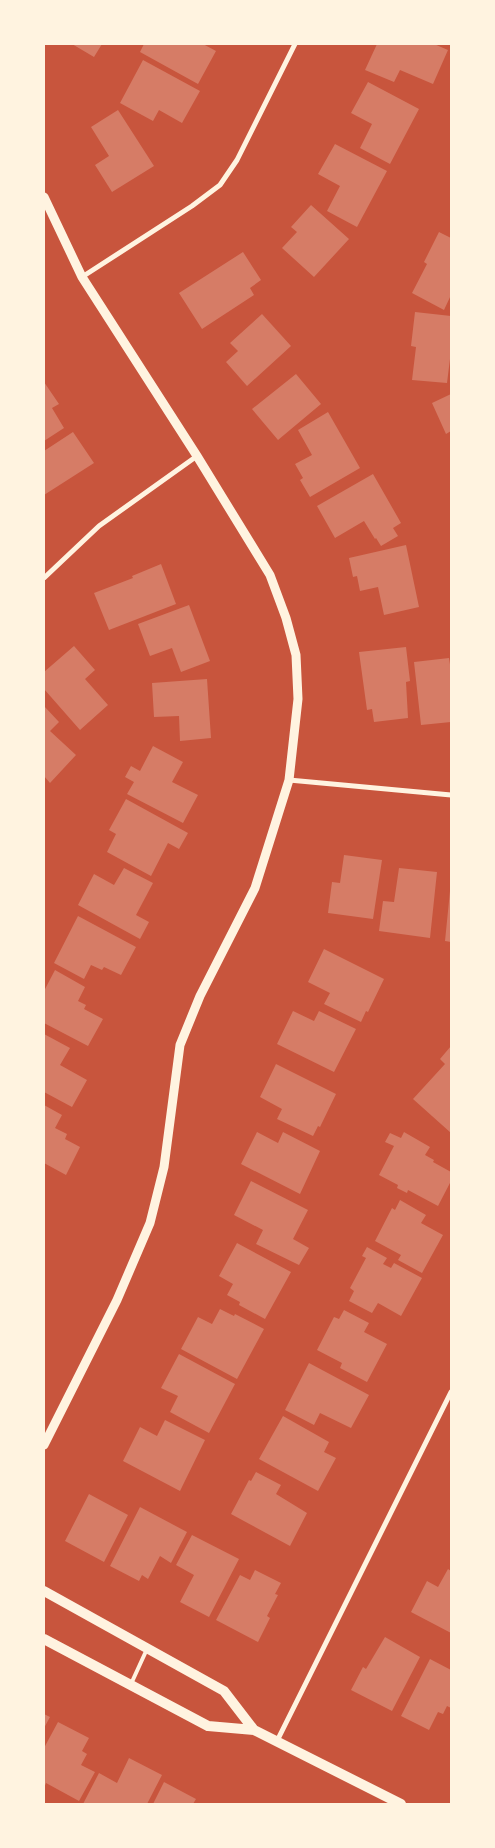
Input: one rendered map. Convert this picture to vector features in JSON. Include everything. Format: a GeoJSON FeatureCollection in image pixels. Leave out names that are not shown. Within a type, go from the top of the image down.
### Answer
{"type":"FeatureCollection","features":[{"type":"Feature","properties":{"kind":"main road"},"geometry":{"type":"LineString","coordinates":[[44,1591],[224,1691],[254,1730]]}},
{"type":"Feature","properties":{"kind":"main road"},"geometry":{"type":"LineString","coordinates":[[44,1639],[208,1726],[254,1730],[400,1804]]}},
{"type":"Feature","properties":{"kind":"street"},"geometry":{"type":"LineString","coordinates":[[82,277],[192,206],[220,185],[237,160],[295,44]]}},
{"type":"Feature","properties":{"kind":"street"},"geometry":{"type":"LineString","coordinates":[[44,197],[82,277],[197,456],[270,575],[286,618],[296,655],[298,699],[289,780],[255,888],[200,996],[180,1044],[164,1167],[150,1223],[117,1300],[44,1445]]}},
{"type":"Feature","properties":{"kind":"street"},"geometry":{"type":"LineString","coordinates":[[44,578],[99,526],[197,456]]}},
{"type":"Feature","properties":{"kind":"street"},"geometry":{"type":"LineString","coordinates":[[289,780],[451,794]]}},
{"type":"Feature","properties":{"kind":"street"},"geometry":{"type":"LineString","coordinates":[[277,1741],[451,1392]]}},
{"type":"Feature","properties":{"kind":"lane"},"geometry":{"type":"LineString","coordinates":[[130,1686],[148,1648]]}},
{"type":"Feature","properties":{"kind":"building"},"geometry":{"type":"Polygon","coordinates":[[[72,44],[102,44],[94,57],[72,44]]]}},
{"type":"Feature","properties":{"kind":"building"},"geometry":{"type":"Polygon","coordinates":[[[144,44],[203,44],[216,51],[198,84],[140,52],[144,44]]]}},
{"type":"Feature","properties":{"kind":"building"},"geometry":{"type":"Polygon","coordinates":[[[377,44],[434,44],[448,50],[433,84],[400,70],[394,82],[365,70],[377,44]]]}},
{"type":"Feature","properties":{"kind":"building"},"geometry":{"type":"Polygon","coordinates":[[[143,60],[200,91],[182,123],[159,110],[153,121],[120,103],[143,60]]]}},
{"type":"Feature","properties":{"kind":"building"},"geometry":{"type":"Polygon","coordinates":[[[368,82],[419,109],[390,164],[360,148],[372,124],[351,113],[368,82]]]}},
{"type":"Feature","properties":{"kind":"building"},"geometry":{"type":"Polygon","coordinates":[[[118,110],[154,166],[112,192],[95,165],[109,156],[91,127],[118,110]]]}},
{"type":"Feature","properties":{"kind":"building"},"geometry":{"type":"Polygon","coordinates":[[[335,144],[387,171],[357,227],[327,211],[340,186],[318,174],[335,144]]]}},
{"type":"Feature","properties":{"kind":"building"},"geometry":{"type":"Polygon","coordinates":[[[311,205],[349,239],[314,277],[282,248],[297,232],[291,227],[311,205]]]}},
{"type":"Feature","properties":{"kind":"building"},"geometry":{"type":"Polygon","coordinates":[[[439,232],[451,238],[451,295],[444,310],[412,293],[427,264],[424,262],[439,232]]]}},
{"type":"Feature","properties":{"kind":"building"},"geometry":{"type":"Polygon","coordinates":[[[243,252],[261,280],[250,288],[254,295],[202,329],[179,293],[243,252]]]}},
{"type":"Feature","properties":{"kind":"building"},"geometry":{"type":"Polygon","coordinates":[[[415,312],[451,316],[451,351],[447,383],[412,380],[416,347],[411,346],[415,312]]]}},
{"type":"Feature","properties":{"kind":"building"},"geometry":{"type":"Polygon","coordinates":[[[262,314],[291,346],[247,386],[226,362],[238,351],[230,343],[262,314]]]}},
{"type":"Feature","properties":{"kind":"building"},"geometry":{"type":"Polygon","coordinates":[[[296,374],[321,404],[278,440],[252,409],[296,374]]]}},
{"type":"Feature","properties":{"kind":"building"},"geometry":{"type":"Polygon","coordinates":[[[44,382],[59,404],[52,408],[64,428],[44,441],[44,382]]]}},
{"type":"Feature","properties":{"kind":"building"},"geometry":{"type":"Polygon","coordinates":[[[451,394],[451,431],[446,434],[432,403],[451,394]]]}},
{"type":"Feature","properties":{"kind":"building"},"geometry":{"type":"Polygon","coordinates":[[[328,412],[360,468],[310,497],[300,480],[303,478],[295,464],[312,455],[298,430],[328,412]]]}},
{"type":"Feature","properties":{"kind":"building"},"geometry":{"type":"Polygon","coordinates":[[[73,432],[94,463],[44,495],[44,451],[73,432]]]}},
{"type":"Feature","properties":{"kind":"building"},"geometry":{"type":"Polygon","coordinates":[[[373,474],[401,523],[393,528],[398,536],[381,546],[364,521],[335,538],[317,506],[373,474]]]}},
{"type":"Feature","properties":{"kind":"building"},"geometry":{"type":"Polygon","coordinates":[[[406,545],[419,607],[384,615],[378,587],[360,591],[357,576],[353,577],[349,558],[406,545]]]}},
{"type":"Feature","properties":{"kind":"building"},"geometry":{"type":"Polygon","coordinates":[[[161,564],[176,604],[109,630],[94,593],[133,578],[132,576],[161,564]]]}},
{"type":"Feature","properties":{"kind":"building"},"geometry":{"type":"Polygon","coordinates":[[[189,605],[210,661],[181,672],[172,648],[150,656],[138,624],[189,605]]]}},
{"type":"Feature","properties":{"kind":"building"},"geometry":{"type":"Polygon","coordinates":[[[74,646],[95,670],[85,679],[108,705],[80,730],[44,689],[44,672],[74,646]]]}},
{"type":"Feature","properties":{"kind":"building"},"geometry":{"type":"Polygon","coordinates":[[[406,647],[410,681],[406,682],[408,718],[374,722],[372,709],[367,710],[359,652],[406,647]]]}},
{"type":"Feature","properties":{"kind":"building"},"geometry":{"type":"Polygon","coordinates":[[[449,658],[451,671],[451,722],[421,725],[414,662],[449,658]]]}},
{"type":"Feature","properties":{"kind":"building"},"geometry":{"type":"Polygon","coordinates":[[[207,679],[211,738],[180,741],[179,716],[154,717],[152,683],[207,679]]]}},
{"type":"Feature","properties":{"kind":"building"},"geometry":{"type":"Polygon","coordinates":[[[44,706],[59,722],[50,731],[76,755],[50,783],[44,776],[44,706]]]}},
{"type":"Feature","properties":{"kind":"building"},"geometry":{"type":"Polygon","coordinates":[[[153,746],[183,762],[172,782],[198,795],[183,823],[127,794],[134,782],[125,777],[131,766],[140,771],[153,746]]]}},
{"type":"Feature","properties":{"kind":"building"},"geometry":{"type":"Polygon","coordinates":[[[126,799],[188,833],[179,849],[168,843],[151,876],[107,852],[116,834],[109,830],[126,799]]]}},
{"type":"Feature","properties":{"kind":"building"},"geometry":{"type":"Polygon","coordinates":[[[344,855],[382,860],[373,919],[328,913],[332,882],[340,883],[344,855]]]}},
{"type":"Feature","properties":{"kind":"building"},"geometry":{"type":"Polygon","coordinates":[[[124,868],[153,883],[136,915],[149,922],[140,939],[78,905],[94,874],[114,885],[124,868]]]}},
{"type":"Feature","properties":{"kind":"building"},"geometry":{"type":"Polygon","coordinates":[[[399,868],[437,872],[430,938],[379,931],[383,901],[394,902],[399,868]]]}},
{"type":"Feature","properties":{"kind":"building"},"geometry":{"type":"Polygon","coordinates":[[[451,891],[451,942],[445,941],[451,891]]]}},
{"type":"Feature","properties":{"kind":"building"},"geometry":{"type":"Polygon","coordinates":[[[78,916],[136,947],[121,975],[104,967],[102,970],[91,965],[84,979],[54,963],[78,916]]]}},
{"type":"Feature","properties":{"kind":"building"},"geometry":{"type":"Polygon","coordinates":[[[324,949],[384,979],[361,1022],[324,1004],[330,993],[308,982],[324,949]]]}},
{"type":"Feature","properties":{"kind":"building"},"geometry":{"type":"Polygon","coordinates":[[[55,970],[85,987],[78,1001],[86,1005],[84,1009],[103,1019],[88,1046],[44,1023],[44,991],[55,970]]]}},
{"type":"Feature","properties":{"kind":"building"},"geometry":{"type":"Polygon","coordinates":[[[293,1011],[314,1021],[319,1011],[356,1029],[334,1072],[277,1044],[293,1011]]]}},
{"type":"Feature","properties":{"kind":"building"},"geometry":{"type":"Polygon","coordinates":[[[44,1034],[70,1048],[60,1065],[87,1080],[72,1107],[44,1092],[44,1034]]]}},
{"type":"Feature","properties":{"kind":"building"},"geometry":{"type":"Polygon","coordinates":[[[451,1046],[451,1133],[413,1099],[445,1064],[440,1059],[451,1046]]]}},
{"type":"Feature","properties":{"kind":"building"},"geometry":{"type":"Polygon","coordinates":[[[276,1064],[336,1094],[320,1127],[318,1126],[313,1136],[277,1119],[282,1109],[260,1097],[276,1064]]]}},
{"type":"Feature","properties":{"kind":"building"},"geometry":{"type":"Polygon","coordinates":[[[44,1105],[62,1115],[55,1128],[67,1134],[65,1139],[80,1147],[66,1175],[44,1163],[44,1105]]]}},
{"type":"Feature","properties":{"kind":"building"},"geometry":{"type":"Polygon","coordinates":[[[257,1132],[278,1143],[283,1132],[320,1151],[300,1194],[241,1164],[257,1132]]]}},
{"type":"Feature","properties":{"kind":"building"},"geometry":{"type":"Polygon","coordinates":[[[404,1132],[430,1147],[425,1155],[451,1172],[451,1181],[438,1206],[408,1190],[407,1193],[397,1188],[398,1185],[379,1175],[394,1146],[385,1142],[390,1133],[401,1138],[404,1132]]]}},
{"type":"Feature","properties":{"kind":"building"},"geometry":{"type":"Polygon","coordinates":[[[251,1181],[308,1210],[293,1239],[309,1248],[299,1265],[256,1244],[263,1230],[234,1215],[251,1181]]]}},
{"type":"Feature","properties":{"kind":"building"},"geometry":{"type":"Polygon","coordinates":[[[400,1200],[426,1215],[421,1223],[443,1235],[422,1273],[398,1260],[401,1255],[375,1241],[392,1208],[395,1210],[400,1200]]]}},
{"type":"Feature","properties":{"kind":"building"},"geometry":{"type":"Polygon","coordinates":[[[237,1243],[291,1272],[265,1319],[239,1305],[240,1302],[227,1295],[233,1284],[219,1276],[237,1243]]]}},
{"type":"Feature","properties":{"kind":"building"},"geometry":{"type":"Polygon","coordinates":[[[367,1247],[387,1258],[383,1264],[391,1268],[394,1263],[422,1278],[401,1316],[378,1303],[372,1313],[349,1301],[354,1291],[350,1288],[366,1258],[362,1256],[367,1247]]]}},
{"type":"Feature","properties":{"kind":"building"},"geometry":{"type":"Polygon","coordinates":[[[220,1309],[234,1316],[235,1314],[264,1329],[237,1379],[181,1349],[198,1317],[212,1324],[220,1309]]]}},
{"type":"Feature","properties":{"kind":"building"},"geometry":{"type":"Polygon","coordinates":[[[344,1310],[369,1323],[364,1332],[387,1344],[367,1382],[340,1368],[342,1363],[317,1350],[334,1317],[339,1319],[344,1310]]]}},
{"type":"Feature","properties":{"kind":"building"},"geometry":{"type":"Polygon","coordinates":[[[179,1354],[235,1384],[209,1433],[170,1412],[178,1396],[161,1388],[179,1354]]]}},
{"type":"Feature","properties":{"kind":"building"},"geometry":{"type":"Polygon","coordinates":[[[309,1363],[369,1395],[351,1428],[320,1413],[314,1425],[285,1410],[309,1363]]]}},
{"type":"Feature","properties":{"kind":"building"},"geometry":{"type":"Polygon","coordinates":[[[283,1416],[329,1442],[324,1452],[336,1458],[318,1491],[259,1459],[283,1416]]]}},
{"type":"Feature","properties":{"kind":"building"},"geometry":{"type":"Polygon","coordinates":[[[165,1420],[205,1440],[180,1491],[123,1461],[140,1427],[157,1436],[165,1420]]]}},
{"type":"Feature","properties":{"kind":"building"},"geometry":{"type":"Polygon","coordinates":[[[256,1472],[281,1485],[276,1494],[307,1513],[290,1546],[231,1514],[249,1480],[251,1481],[256,1472]]]}},
{"type":"Feature","properties":{"kind":"building"},"geometry":{"type":"Polygon","coordinates":[[[89,1494],[128,1515],[104,1562],[65,1541],[89,1494]]]}},
{"type":"Feature","properties":{"kind":"building"},"geometry":{"type":"Polygon","coordinates":[[[140,1507],[187,1532],[171,1563],[160,1556],[148,1579],[142,1575],[139,1581],[110,1566],[140,1507]]]}},
{"type":"Feature","properties":{"kind":"building"},"geometry":{"type":"Polygon","coordinates":[[[192,1535],[239,1559],[209,1617],[180,1602],[194,1575],[176,1565],[192,1535]]]}},
{"type":"Feature","properties":{"kind":"building"},"geometry":{"type":"Polygon","coordinates":[[[448,1569],[451,1571],[451,1633],[411,1612],[427,1581],[438,1587],[448,1569]]]}},
{"type":"Feature","properties":{"kind":"building"},"geometry":{"type":"Polygon","coordinates":[[[255,1570],[281,1583],[275,1594],[278,1595],[267,1616],[270,1618],[258,1642],[216,1620],[240,1575],[250,1580],[255,1570]]]}},
{"type":"Feature","properties":{"kind":"building"},"geometry":{"type":"Polygon","coordinates":[[[385,1637],[420,1657],[392,1711],[351,1690],[363,1667],[366,1669],[385,1637]]]}},
{"type":"Feature","properties":{"kind":"building"},"geometry":{"type":"Polygon","coordinates":[[[430,1659],[451,1670],[451,1708],[447,1706],[443,1714],[438,1712],[429,1730],[401,1716],[430,1659]]]}},
{"type":"Feature","properties":{"kind":"building"},"geometry":{"type":"Polygon","coordinates":[[[44,1714],[50,1717],[44,1728],[44,1714]]]}},
{"type":"Feature","properties":{"kind":"building"},"geometry":{"type":"Polygon","coordinates":[[[58,1722],[89,1738],[82,1751],[87,1754],[81,1765],[95,1772],[79,1801],[46,1783],[44,1788],[44,1748],[58,1722]]]}},
{"type":"Feature","properties":{"kind":"building"},"geometry":{"type":"Polygon","coordinates":[[[129,1758],[162,1775],[147,1804],[83,1804],[99,1773],[117,1783],[129,1758]]]}},
{"type":"Feature","properties":{"kind":"building"},"geometry":{"type":"Polygon","coordinates":[[[164,1782],[196,1799],[193,1804],[153,1804],[164,1782]]]}}]}
